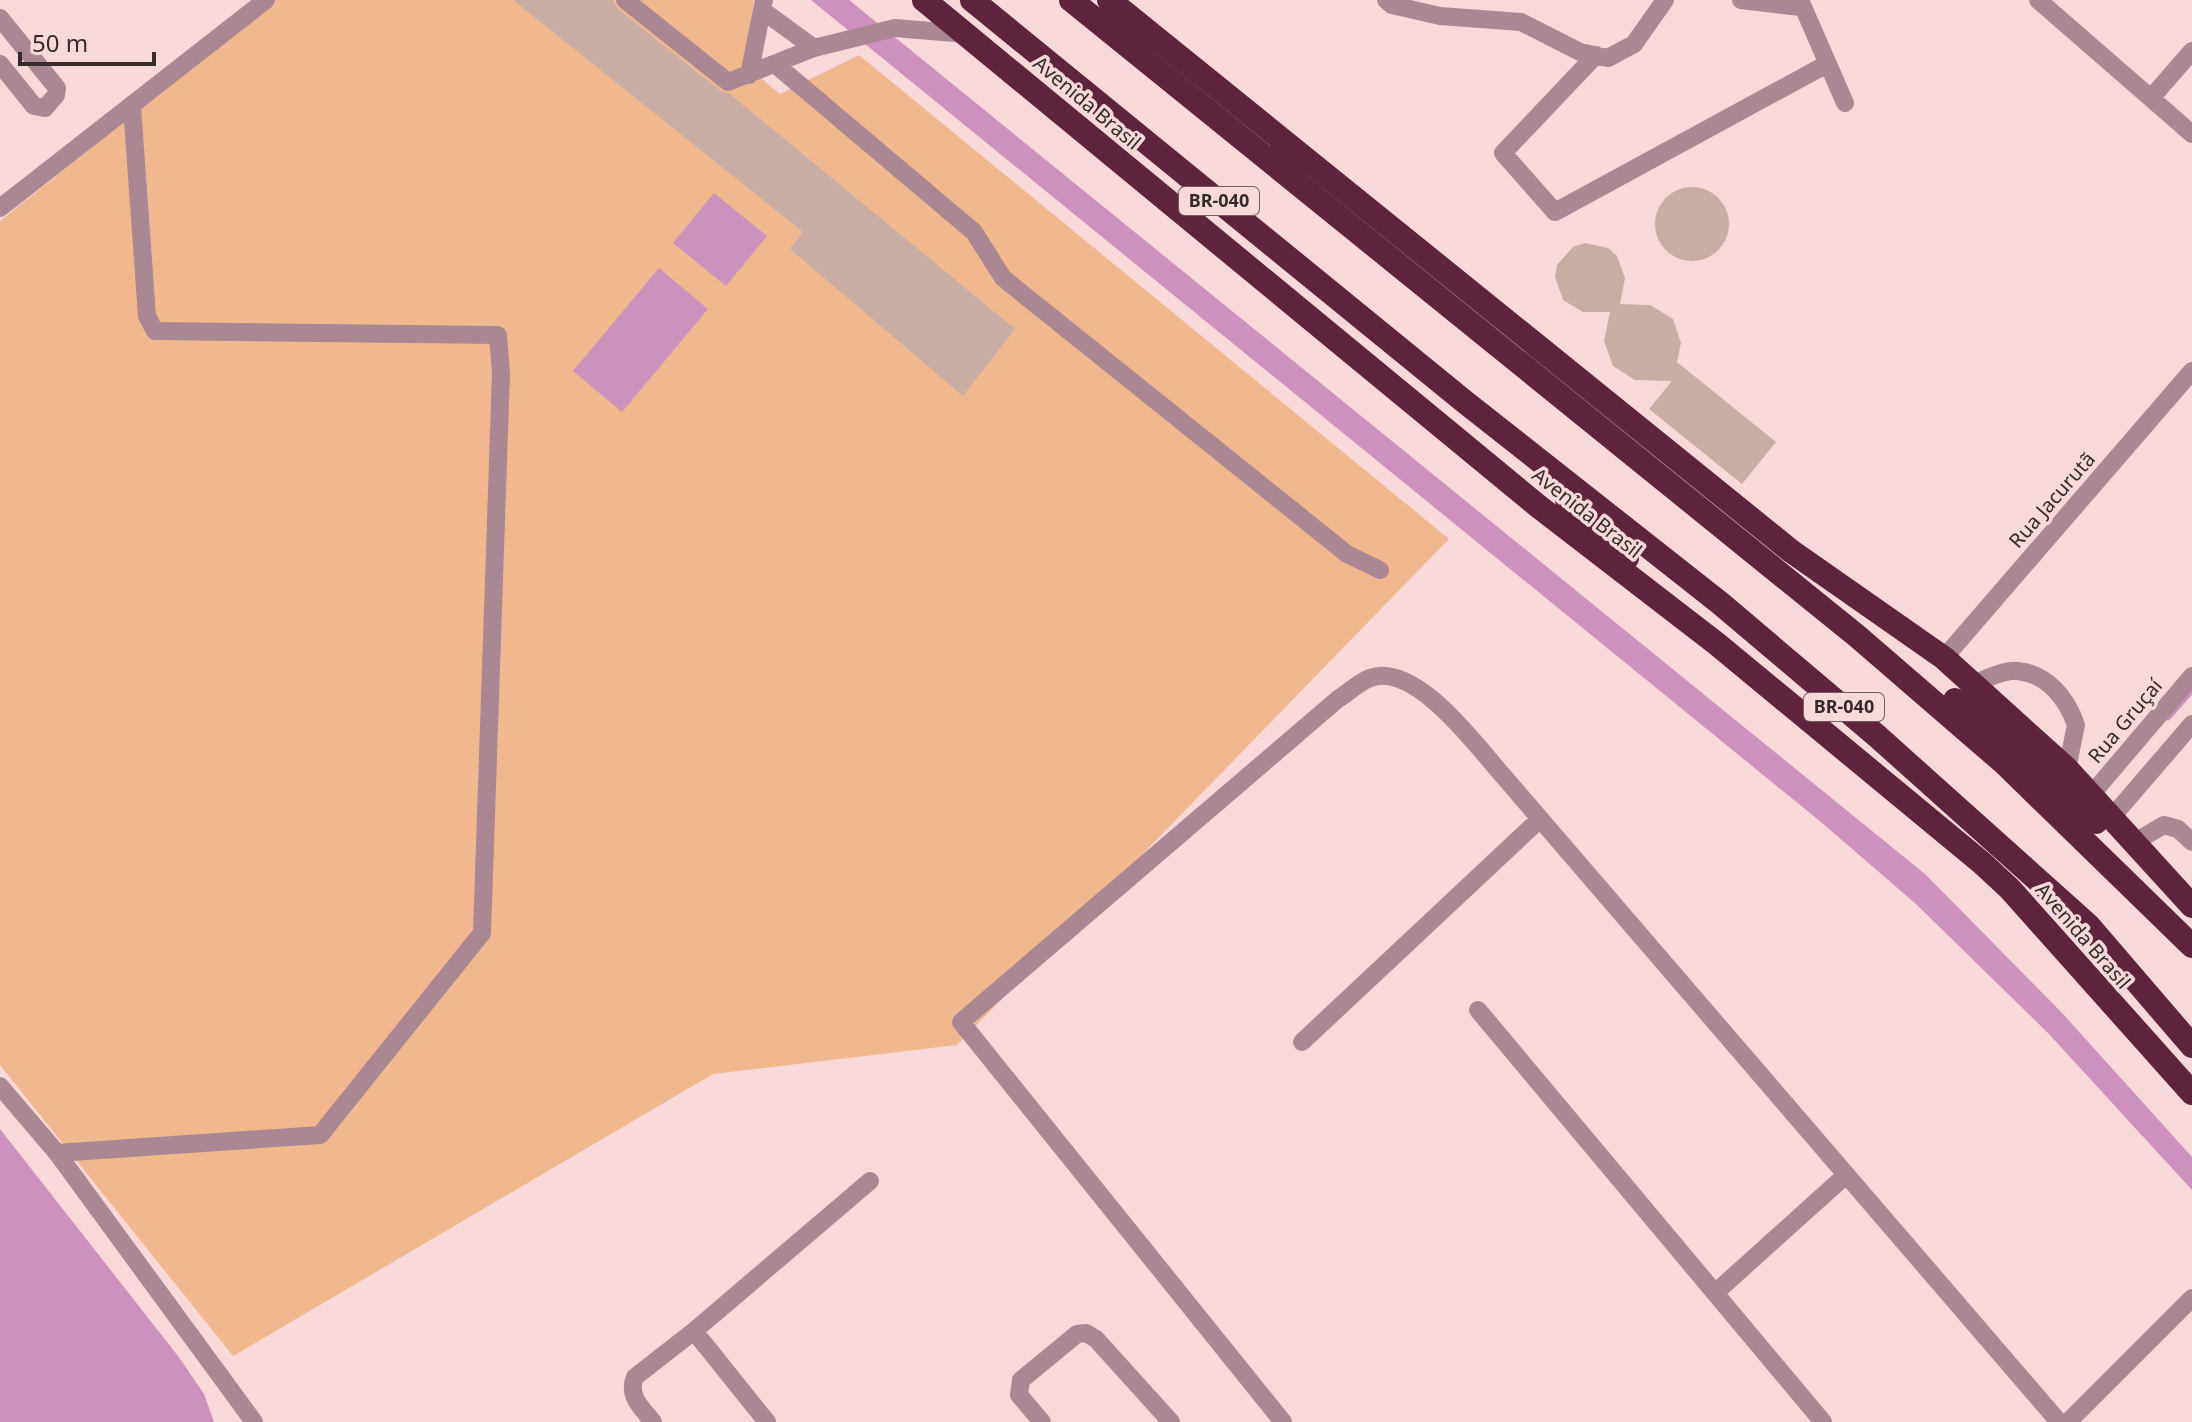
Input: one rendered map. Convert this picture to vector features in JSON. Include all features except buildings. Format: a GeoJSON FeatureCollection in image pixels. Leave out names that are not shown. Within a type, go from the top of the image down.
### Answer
{"type":"FeatureCollection","features":[{"type":"Feature","properties":{"kind":"highway","name":"Avenida Brasil"},"geometry":{"type":"LineString","coordinates":[[924,0],[1538,506],[1717,644],[2001,880],[2192,1093]]}},
{"type":"Feature","properties":{"kind":"highway","name":"Avenida Brasil"},"geometry":{"type":"LineString","coordinates":[[972,0],[1465,402],[1720,603],[2018,859],[2089,926],[2192,1046]]}},
{"type":"Feature","properties":{"kind":"highway","name":"BR-040"},"geometry":{"type":"LineString","coordinates":[[1071,0],[1857,636],[2004,763],[2192,946]]}},
{"type":"Feature","properties":{"kind":"highway"},"geometry":{"type":"LineString","coordinates":[[1109,0],[1791,551],[1944,658],[1974,683],[2067,769],[2191,904]]}},
{"type":"Feature","properties":{"kind":"highway"},"geometry":{"type":"LineString","coordinates":[[1465,402],[1717,644]]}},
{"type":"Feature","properties":{"kind":"highway"},"geometry":{"type":"LineString","coordinates":[[1754,555],[1816,591],[1993,729],[2096,822],[2133,843]]}},
{"type":"Feature","properties":{"kind":"street"},"geometry":{"type":"LineString","coordinates":[[0,208],[266,0]]}},
{"type":"Feature","properties":{"kind":"street"},"geometry":{"type":"LineString","coordinates":[[625,0],[728,82],[814,48],[895,28],[966,34]]}},
{"type":"Feature","properties":{"kind":"street"},"geometry":{"type":"LineString","coordinates":[[1386,0],[1392,5],[1440,16],[1521,22],[1580,52],[1608,58],[1634,44],[1665,0]]}},
{"type":"Feature","properties":{"kind":"street"},"geometry":{"type":"LineString","coordinates":[[1741,0],[1800,3],[1845,103]]}},
{"type":"Feature","properties":{"kind":"street"},"geometry":{"type":"LineString","coordinates":[[2038,0],[2192,134]]}},
{"type":"Feature","properties":{"kind":"street"},"geometry":{"type":"LineString","coordinates":[[749,75],[763,5],[814,48]]}},
{"type":"Feature","properties":{"kind":"street"},"geometry":{"type":"LineString","coordinates":[[0,18],[57,88],[56,95],[45,108],[34,106],[0,64]]}},
{"type":"Feature","properties":{"kind":"street"},"geometry":{"type":"LineString","coordinates":[[2151,98],[2192,51]]}},
{"type":"Feature","properties":{"kind":"street"},"geometry":{"type":"LineString","coordinates":[[1596,55],[1503,153],[1555,212],[1827,64]]}},
{"type":"Feature","properties":{"kind":"street"},"geometry":{"type":"LineString","coordinates":[[775,64],[974,232],[1003,278],[1347,554],[1380,570]]}},
{"type":"Feature","properties":{"kind":"street"},"geometry":{"type":"LineString","coordinates":[[57,1153],[320,1135],[482,933],[501,373],[498,335],[155,331],[147,316],[132,107]]}},
{"type":"Feature","properties":{"kind":"street","name":"Rua Jacurutã"},"geometry":{"type":"LineString","coordinates":[[1944,658],[2192,371]]}},
{"type":"Feature","properties":{"kind":"street"},"geometry":{"type":"LineString","coordinates":[[1974,683],[2015,670],[2041,678],[2059,693],[2076,725],[2067,769]]}},
{"type":"Feature","properties":{"kind":"street","name":"Rua Gruçaí"},"geometry":{"type":"LineString","coordinates":[[2091,795],[2192,676]]}},
{"type":"Feature","properties":{"kind":"street"},"geometry":{"type":"LineString","coordinates":[[1283,1422],[961,1022],[1338,699],[1371,677],[1403,680],[1426,691],[2059,1422]]}},
{"type":"Feature","properties":{"kind":"street"},"geometry":{"type":"LineString","coordinates":[[2112,817],[2192,724]]}},
{"type":"Feature","properties":{"kind":"street"},"geometry":{"type":"LineString","coordinates":[[1302,1042],[1540,819]]}},
{"type":"Feature","properties":{"kind":"street"},"geometry":{"type":"LineString","coordinates":[[2133,843],[2164,825],[2178,829],[2192,842]]}},
{"type":"Feature","properties":{"kind":"street"},"geometry":{"type":"LineString","coordinates":[[1478,1010],[1823,1422]]}},
{"type":"Feature","properties":{"kind":"street"},"geometry":{"type":"LineString","coordinates":[[0,1086],[57,1153],[254,1422]]}},
{"type":"Feature","properties":{"kind":"street"},"geometry":{"type":"LineString","coordinates":[[1715,1293],[1846,1175]]}},
{"type":"Feature","properties":{"kind":"street"},"geometry":{"type":"LineString","coordinates":[[653,1422],[634,1398],[631,1387],[635,1377],[694,1331],[870,1181]]}},
{"type":"Feature","properties":{"kind":"street"},"geometry":{"type":"LineString","coordinates":[[2068,1422],[2192,1298]]}},
{"type":"Feature","properties":{"kind":"street"},"geometry":{"type":"LineString","coordinates":[[694,1331],[767,1422]]}},
{"type":"Feature","properties":{"kind":"street"},"geometry":{"type":"LineString","coordinates":[[1042,1422],[1019,1395],[1021,1380],[1077,1334],[1086,1333],[1096,1339],[1171,1422]]}},
{"type":"Feature","properties":{"kind":"shaded area"},"geometry":{"type":"Polygon","coordinates":[[[276,0],[754,0],[745,65],[780,94],[859,55],[1449,539],[957,1045],[713,1074],[233,1356],[0,1065],[0,221],[276,0]]]}},
{"type":"Feature","properties":{"kind":"shaded area"},"geometry":{"type":"Polygon","coordinates":[[[811,0],[849,0],[1925,874],[2063,1014],[2192,1157],[2192,1190],[2048,1033],[1916,904],[1821,822],[811,0]]]}},
{"type":"Feature","properties":{"kind":"shaded area"},"geometry":{"type":"Polygon","coordinates":[[[714,193],[767,236],[726,286],[673,243],[714,193]]]}},
{"type":"Feature","properties":{"kind":"shaded area"},"geometry":{"type":"Polygon","coordinates":[[[659,268],[708,309],[622,412],[573,371],[659,268]]]}},
{"type":"Feature","properties":{"kind":"shaded area"},"geometry":{"type":"Polygon","coordinates":[[[0,1129],[178,1356],[204,1394],[214,1422],[0,1422],[0,1129]]]}},
{"type":"Feature","properties":{"kind":"waterway"},"geometry":{"type":"LineString","coordinates":[[2168,718],[2192,691]]}}]}
